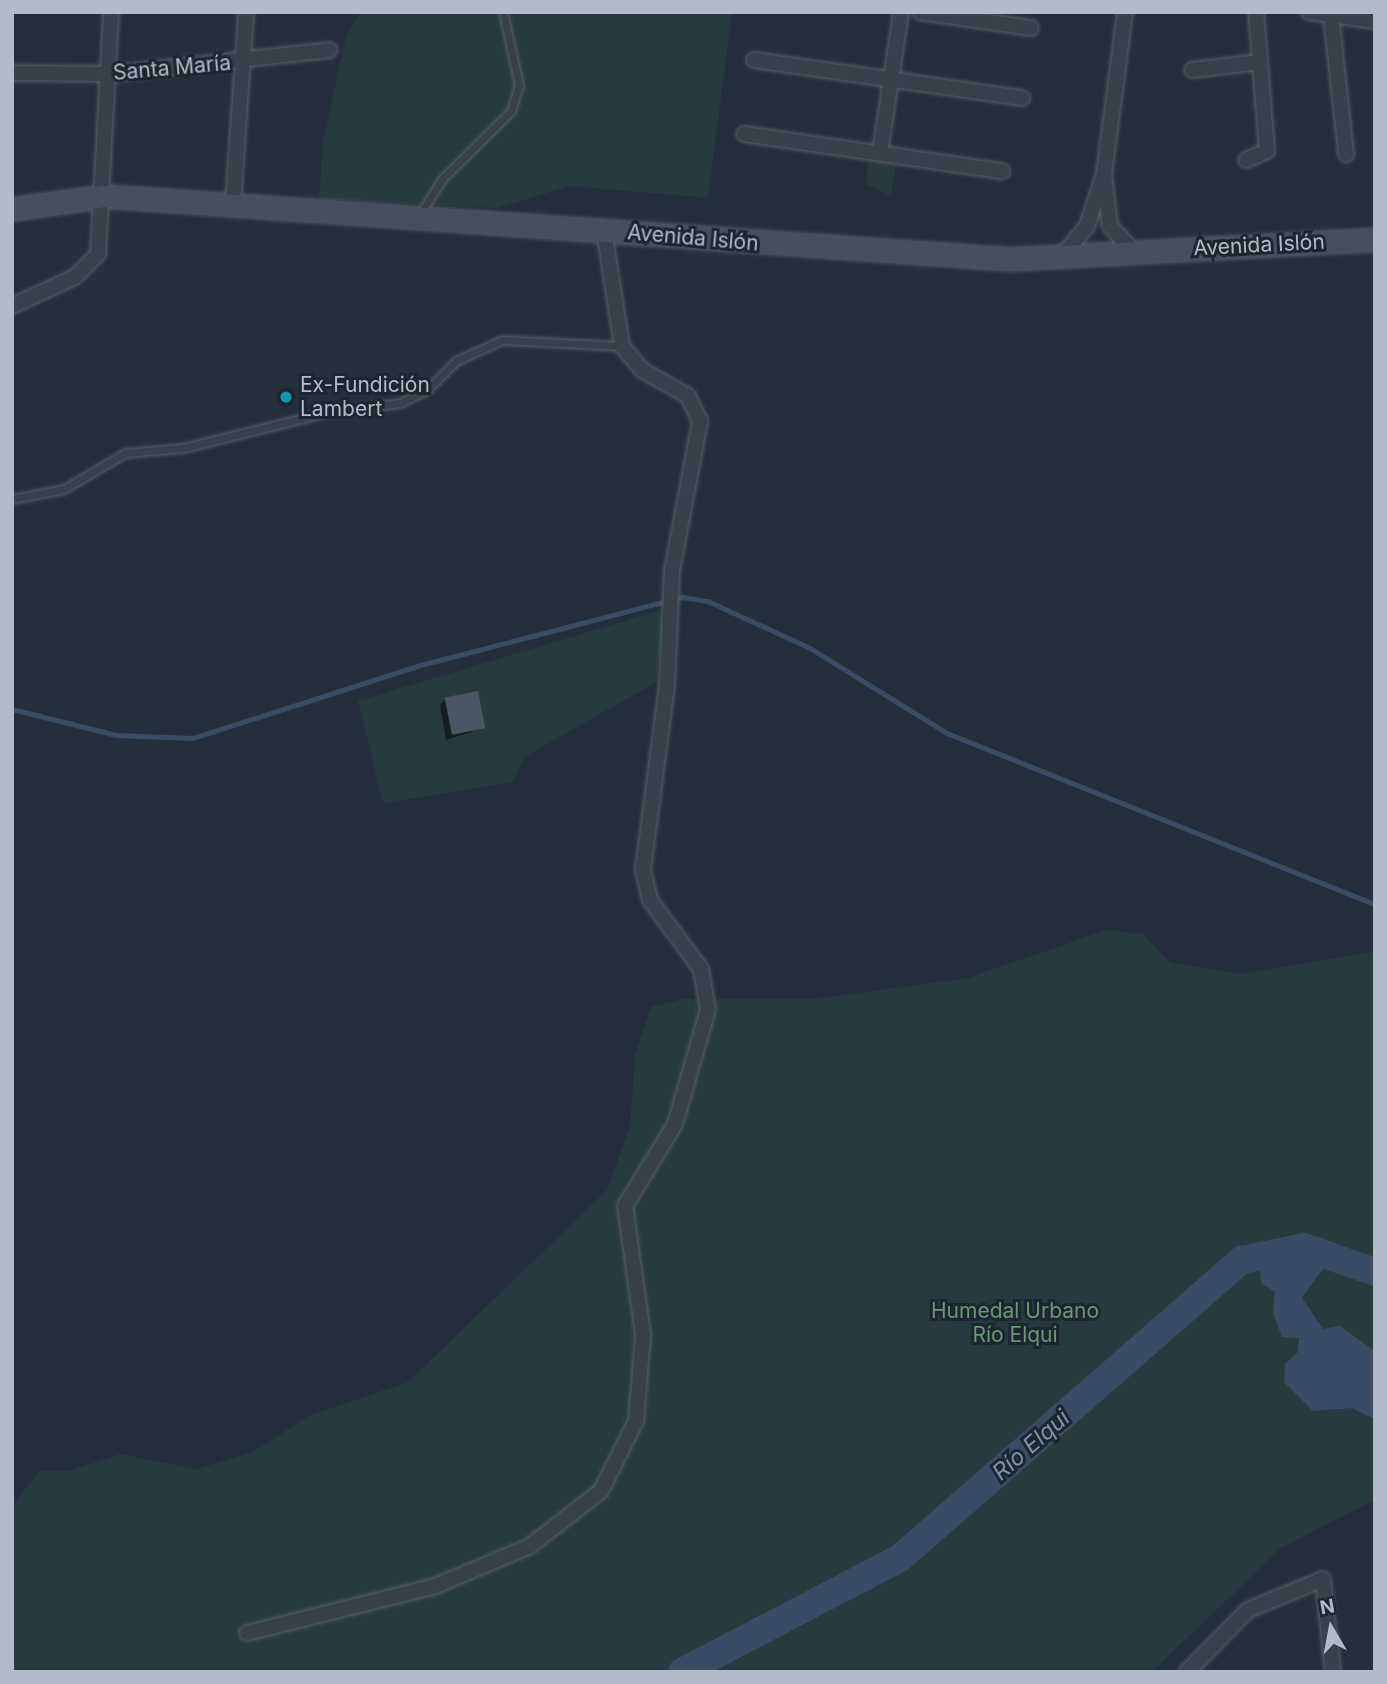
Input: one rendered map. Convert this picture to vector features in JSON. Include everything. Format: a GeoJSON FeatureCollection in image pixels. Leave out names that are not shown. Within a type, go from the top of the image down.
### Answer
{"type":"FeatureCollection","features":[{"type":"Feature","properties":{"kind":"main road","name":"Avenida Islón"},"geometry":{"type":"LineString","coordinates":[[12,209],[105,196],[604,230],[847,252],[1061,258],[1375,239]]}},
{"type":"Feature","properties":{"kind":"street"},"geometry":{"type":"LineString","coordinates":[[12,306],[92,264],[102,241],[111,12]]}},
{"type":"Feature","properties":{"kind":"street"},"geometry":{"type":"LineString","coordinates":[[233,204],[246,12]]}},
{"type":"Feature","properties":{"kind":"street"},"geometry":{"type":"LineString","coordinates":[[880,153],[901,12]]}},
{"type":"Feature","properties":{"kind":"street"},"geometry":{"type":"LineString","coordinates":[[920,12],[1031,28]]}},
{"type":"Feature","properties":{"kind":"street"},"geometry":{"type":"LineString","coordinates":[[1061,258],[1087,226],[1104,174],[1125,12]]}},
{"type":"Feature","properties":{"kind":"street"},"geometry":{"type":"LineString","coordinates":[[1246,160],[1267,151],[1256,12]]}},
{"type":"Feature","properties":{"kind":"street"},"geometry":{"type":"LineString","coordinates":[[1309,12],[1375,21]]}},
{"type":"Feature","properties":{"kind":"street"},"geometry":{"type":"LineString","coordinates":[[1331,15],[1346,154]]}},
{"type":"Feature","properties":{"kind":"street","name":"Santa María"},"geometry":{"type":"LineString","coordinates":[[12,73],[110,74],[241,62],[331,50]]}},
{"type":"Feature","properties":{"kind":"street"},"geometry":{"type":"LineString","coordinates":[[754,60],[1022,99]]}},
{"type":"Feature","properties":{"kind":"street"},"geometry":{"type":"LineString","coordinates":[[1192,70],[1260,62]]}},
{"type":"Feature","properties":{"kind":"street"},"geometry":{"type":"LineString","coordinates":[[744,134],[1002,171]]}},
{"type":"Feature","properties":{"kind":"street"},"geometry":{"type":"LineString","coordinates":[[1104,174],[1110,226],[1136,254]]}},
{"type":"Feature","properties":{"kind":"street"},"geometry":{"type":"LineString","coordinates":[[247,1633],[435,1586],[496,1563],[576,1516],[612,1478],[626,1451],[639,1406],[643,1335],[625,1206],[675,1125],[708,1000],[701,969],[655,908],[644,881],[645,825],[667,685],[669,598],[699,414],[688,396],[642,370],[622,346],[604,230]]}},
{"type":"Feature","properties":{"kind":"street"},"geometry":{"type":"LineString","coordinates":[[1187,1672],[1248,1610],[1323,1579],[1333,1672]]}},
{"type":"Feature","properties":{"kind":"lane"},"geometry":{"type":"LineString","coordinates":[[417,217],[442,179],[511,111],[519,85],[503,12]]}},
{"type":"Feature","properties":{"kind":"lane"},"geometry":{"type":"LineString","coordinates":[[12,499],[64,488],[125,453],[183,448],[328,412],[400,403],[427,390],[456,361],[502,340],[622,346]]}},
{"type":"Feature","properties":{"kind":"green space"},"geometry":{"type":"Polygon","coordinates":[[[360,12],[732,12],[708,198],[570,186],[497,208],[319,199],[323,140],[346,37],[360,12]]]}},
{"type":"Feature","properties":{"kind":"green space"},"geometry":{"type":"Polygon","coordinates":[[[869,158],[896,163],[891,196],[866,184],[869,158]]]}},
{"type":"Feature","properties":{"kind":"green space"},"geometry":{"type":"Polygon","coordinates":[[[661,610],[664,635],[655,683],[524,757],[513,782],[383,803],[358,701],[661,610]]]}},
{"type":"Feature","properties":{"kind":"green space","name":"Humedal Urbano Río Elqui"},"geometry":{"type":"Polygon","coordinates":[[[1106,930],[1143,934],[1170,962],[1243,974],[1375,951],[1375,1500],[1281,1548],[1157,1667],[1149,1672],[12,1672],[12,1506],[40,1470],[68,1471],[120,1454],[197,1469],[253,1452],[310,1415],[408,1382],[607,1190],[630,1126],[635,1055],[651,1007],[682,999],[813,999],[968,978],[1106,930]]]}},
{"type":"Feature","properties":{"kind":"water"},"geometry":{"type":"Polygon","coordinates":[[[1259,1257],[1311,1257],[1326,1264],[1302,1298],[1323,1329],[1340,1326],[1373,1350],[1375,1419],[1352,1408],[1313,1411],[1284,1382],[1285,1363],[1298,1352],[1299,1338],[1282,1337],[1273,1313],[1275,1292],[1261,1283],[1259,1257]]]}},
{"type":"Feature","properties":{"kind":"building"},"geometry":{"type":"Polygon","coordinates":[[[478,691],[485,728],[452,735],[445,697],[478,691]]]}},
{"type":"Feature","properties":{"kind":"waterway"},"geometry":{"type":"LineString","coordinates":[[12,709],[116,735],[193,738],[417,666],[682,597],[708,601],[810,648],[947,733],[1375,904]]}},
{"type":"Feature","properties":{"kind":"waterway","name":"Río Elqui"},"geometry":{"type":"LineString","coordinates":[[682,1672],[900,1558],[1242,1260],[1304,1247],[1375,1272]]}},
{"type":"Feature","properties":{"kind":"place","name":"Ex-Fundición Lambert"},"geometry":{"type":"Point","coordinates":[286,397]}}]}
